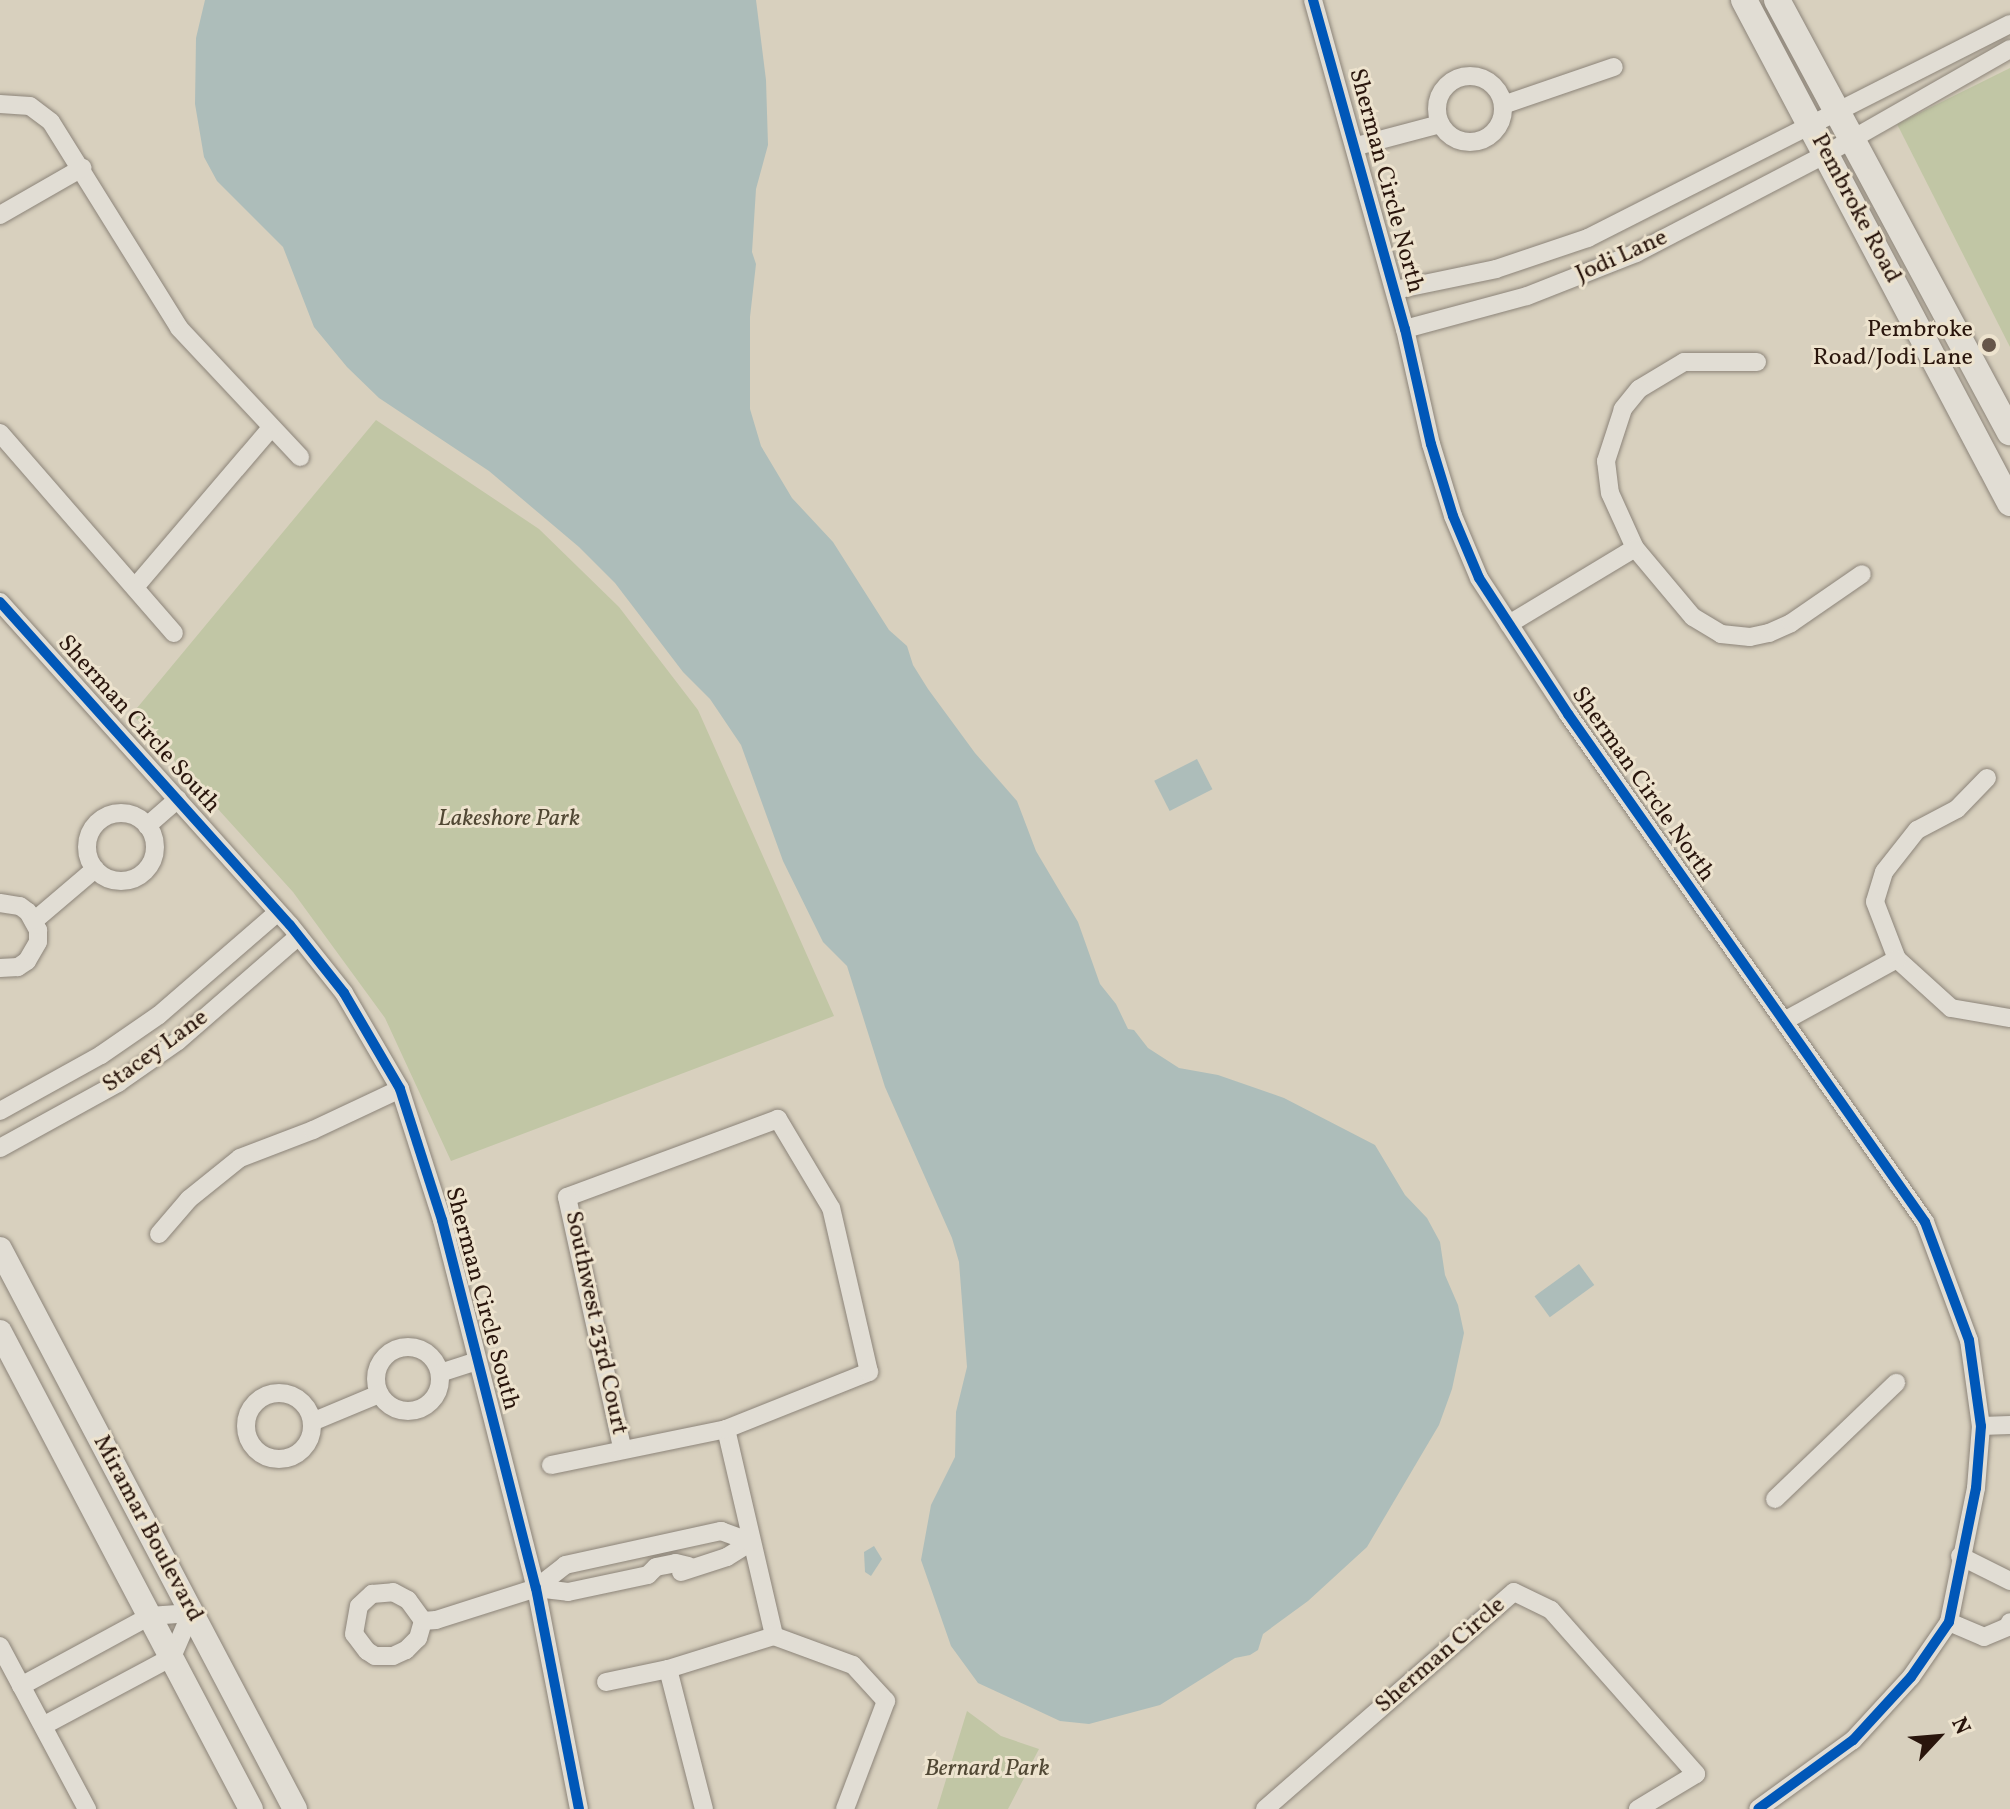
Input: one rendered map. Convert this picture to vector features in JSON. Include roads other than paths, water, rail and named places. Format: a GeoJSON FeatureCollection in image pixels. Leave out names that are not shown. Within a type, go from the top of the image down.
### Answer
{"type":"FeatureCollection","features":[{"type":"Feature","properties":{"kind":"main road","name":"Pembroke Road"},"geometry":{"type":"LineString","coordinates":[[1744,0],[2010,503]]}},
{"type":"Feature","properties":{"kind":"main road","name":"Pembroke Road"},"geometry":{"type":"LineString","coordinates":[[1777,0],[2010,432]]}},
{"type":"Feature","properties":{"kind":"street","name":"Sherman Circle North"},"geometry":{"type":"LineString","coordinates":[[1313,0],[1357,146],[1405,329],[1431,444],[1453,516],[1479,578],[1568,714],[1925,1222],[1969,1340],[1981,1426],[1976,1488],[1949,1622]]}},
{"type":"Feature","properties":{"kind":"street","name":"Jodi Lane"},"geometry":{"type":"LineString","coordinates":[[1395,290],[1496,269],[1588,238],[2010,24]]}},
{"type":"Feature","properties":{"kind":"street","name":"Jodi Lane"},"geometry":{"type":"LineString","coordinates":[[1405,329],[1576,279],[1636,253],[1851,141],[2010,49]]}},
{"type":"Feature","properties":{"kind":"street"},"geometry":{"type":"LineString","coordinates":[[1503,105],[1614,67]]}},
{"type":"Feature","properties":{"kind":"street"},"geometry":{"type":"LineString","coordinates":[[1478,76],[1497,88],[1503,105],[1502,121],[1496,131],[1476,142],[1455,139],[1440,124],[1437,103],[1441,92],[1456,78],[1478,76]]}},
{"type":"Feature","properties":{"kind":"street"},"geometry":{"type":"LineString","coordinates":[[0,104],[30,106],[51,122],[179,328],[270,429],[300,457]]}},
{"type":"Feature","properties":{"kind":"street"},"geometry":{"type":"LineString","coordinates":[[1357,146],[1440,124]]}},
{"type":"Feature","properties":{"kind":"street"},"geometry":{"type":"LineString","coordinates":[[0,215],[82,168]]}},
{"type":"Feature","properties":{"kind":"street"},"geometry":{"type":"LineString","coordinates":[[1757,362],[1684,362],[1639,389],[1623,409],[1606,461],[1610,493],[1635,548],[1693,617],[1721,634],[1750,637],[1769,633],[1791,623],[1862,574]]}},
{"type":"Feature","properties":{"kind":"street"},"geometry":{"type":"LineString","coordinates":[[136,586],[270,429]]}},
{"type":"Feature","properties":{"kind":"street"},"geometry":{"type":"LineString","coordinates":[[0,433],[174,633]]}},
{"type":"Feature","properties":{"kind":"street"},"geometry":{"type":"LineString","coordinates":[[1509,624],[1635,548]]}},
{"type":"Feature","properties":{"kind":"street","name":"Sherman Circle South"},"geometry":{"type":"LineString","coordinates":[[1,607],[299,936],[344,993],[400,1089],[442,1220],[536,1588],[572,1807]]}},
{"type":"Feature","properties":{"kind":"street"},"geometry":{"type":"LineString","coordinates":[[1987,778],[1957,809],[1917,830],[1884,872],[1875,902],[1897,959],[1951,1008],[2010,1018]]}},
{"type":"Feature","properties":{"kind":"street"},"geometry":{"type":"LineString","coordinates":[[147,826],[178,799]]}},
{"type":"Feature","properties":{"kind":"street"},"geometry":{"type":"LineString","coordinates":[[118,813],[139,819],[147,826],[155,848],[153,859],[138,877],[115,881],[95,869],[87,850],[87,839],[99,821],[118,813]]}},
{"type":"Feature","properties":{"kind":"street"},"geometry":{"type":"LineString","coordinates":[[35,920],[95,869]]}},
{"type":"Feature","properties":{"kind":"street"},"geometry":{"type":"LineString","coordinates":[[0,903],[20,906],[35,920],[38,942],[34,952],[18,967],[0,968]]}},
{"type":"Feature","properties":{"kind":"street","name":"Stacey Lane"},"geometry":{"type":"LineString","coordinates":[[0,1111],[101,1055],[159,1015],[278,912]]}},
{"type":"Feature","properties":{"kind":"street","name":"Stacey Lane"},"geometry":{"type":"LineString","coordinates":[[0,1148],[118,1083],[178,1041],[299,936]]}},
{"type":"Feature","properties":{"kind":"street"},"geometry":{"type":"LineString","coordinates":[[1784,1021],[1897,959]]}},
{"type":"Feature","properties":{"kind":"street"},"geometry":{"type":"LineString","coordinates":[[159,1234],[189,1199],[240,1158],[313,1130],[400,1089]]}},
{"type":"Feature","properties":{"kind":"street","name":"Southwest 23rd Court"},"geometry":{"type":"LineString","coordinates":[[622,1448],[567,1197],[778,1119],[831,1208],[869,1372],[726,1429]]}},
{"type":"Feature","properties":{"kind":"street","name":"Miramar Boulevard"},"geometry":{"type":"LineString","coordinates":[[0,1249],[295,1809]]}},
{"type":"Feature","properties":{"kind":"street","name":"Miramar Boulevard"},"geometry":{"type":"LineString","coordinates":[[0,1332],[251,1809]]}},
{"type":"Feature","properties":{"kind":"street"},"geometry":{"type":"LineString","coordinates":[[400,1347],[421,1349],[436,1363],[440,1373],[437,1394],[421,1409],[400,1411],[390,1406],[379,1394],[375,1379],[377,1368],[382,1359],[400,1347]]}},
{"type":"Feature","properties":{"kind":"street"},"geometry":{"type":"LineString","coordinates":[[440,1373],[477,1361]]}},
{"type":"Feature","properties":{"kind":"street"},"geometry":{"type":"LineString","coordinates":[[1775,1499],[1896,1383]]}},
{"type":"Feature","properties":{"kind":"street"},"geometry":{"type":"LineString","coordinates":[[312,1422],[379,1394]]}},
{"type":"Feature","properties":{"kind":"street"},"geometry":{"type":"LineString","coordinates":[[1981,1426],[2010,1425]]}},
{"type":"Feature","properties":{"kind":"street"},"geometry":{"type":"LineString","coordinates":[[551,1465],[726,1429],[774,1636]]}},
{"type":"Feature","properties":{"kind":"street"},"geometry":{"type":"LineString","coordinates":[[423,1621],[536,1588],[565,1565],[721,1531],[751,1542]]}},
{"type":"Feature","properties":{"kind":"street"},"geometry":{"type":"LineString","coordinates":[[536,1588],[568,1592],[648,1575],[661,1578],[689,1566],[727,1557],[751,1542]]}},
{"type":"Feature","properties":{"kind":"street"},"geometry":{"type":"LineString","coordinates":[[643,1548],[648,1575]]}},
{"type":"Feature","properties":{"kind":"street"},"geometry":{"type":"LineString","coordinates":[[1960,1556],[2010,1581]]}},
{"type":"Feature","properties":{"kind":"street","name":"Sherman Circle"},"geometry":{"type":"LineString","coordinates":[[1265,1809],[1514,1592],[1551,1610],[1696,1774],[1638,1809]]}},
{"type":"Feature","properties":{"kind":"street"},"geometry":{"type":"LineString","coordinates":[[21,1686],[150,1616],[191,1613],[172,1657],[43,1726]]}},
{"type":"Feature","properties":{"kind":"street"},"geometry":{"type":"LineString","coordinates":[[1758,1809],[1853,1740],[1911,1677],[1949,1622],[1984,1637],[2010,1622]]}},
{"type":"Feature","properties":{"kind":"street"},"geometry":{"type":"LineString","coordinates":[[606,1682],[668,1669],[774,1636],[853,1665],[886,1701],[845,1809]]}},
{"type":"Feature","properties":{"kind":"street"},"geometry":{"type":"LineString","coordinates":[[0,1646],[87,1809]]}},
{"type":"Feature","properties":{"kind":"street"},"geometry":{"type":"LineString","coordinates":[[668,1669],[704,1809]]}},
{"type":"Feature","properties":{"kind":"place","name":"Pembroke Road/Jodi Lane"},"geometry":{"type":"Point","coordinates":[1989,345]}},
{"type":"Feature","properties":{"kind":"park label","name":"Lakeshore Park"},"geometry":{"type":"Point","coordinates":[509,820]}},
{"type":"Feature","properties":{"kind":"park label","name":"Bernard Park"},"geometry":{"type":"Point","coordinates":[987,1770]}}]}
